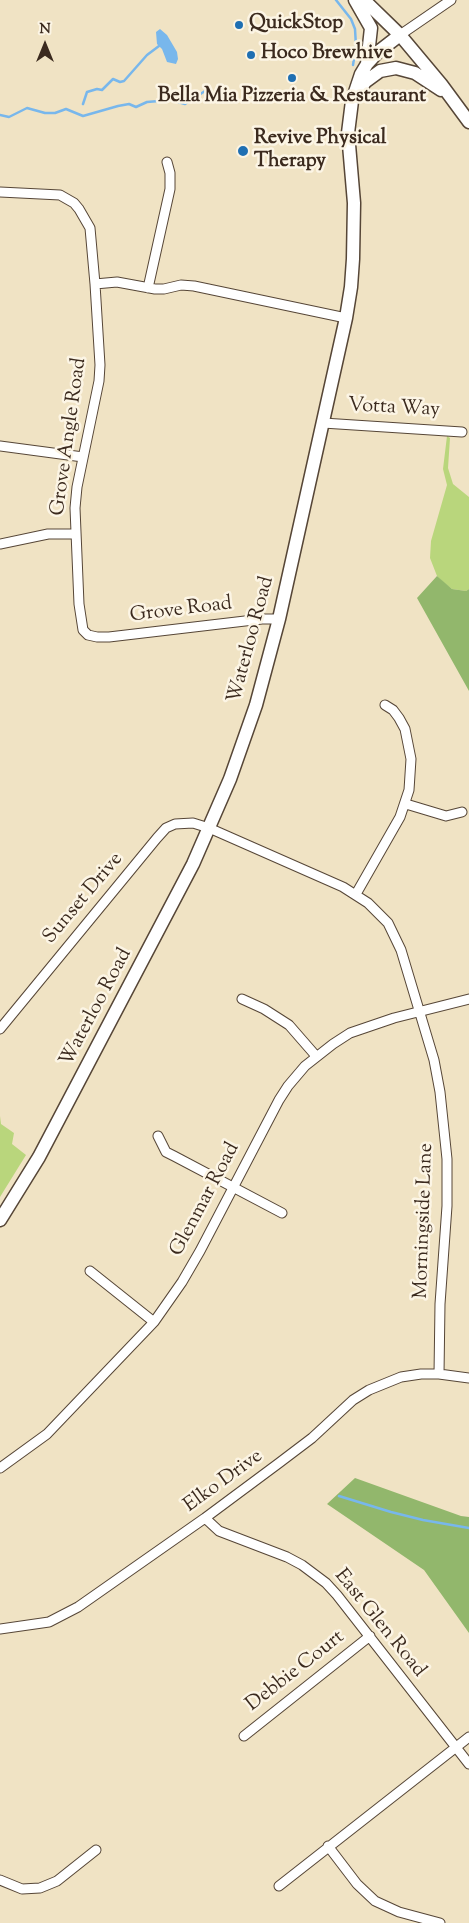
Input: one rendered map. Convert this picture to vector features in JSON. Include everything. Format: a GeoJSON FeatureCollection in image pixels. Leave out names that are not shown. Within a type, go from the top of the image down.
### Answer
{"type":"FeatureCollection","features":[{"type":"Feature","properties":{"kind":"main road"},"geometry":{"type":"LineString","coordinates":[[355,0],[371,28],[367,64]]}},
{"type":"Feature","properties":{"kind":"main road"},"geometry":{"type":"LineString","coordinates":[[364,0],[400,35],[469,122]]}},
{"type":"Feature","properties":{"kind":"main road","name":"Waterloo Road"},"geometry":{"type":"LineString","coordinates":[[0,1220],[52,1133],[168,913],[209,828],[230,779],[256,705],[280,620],[346,318],[351,287],[354,203],[348,133],[349,115],[356,88],[367,64],[378,52],[400,35]]}},
{"type":"Feature","properties":{"kind":"main road"},"geometry":{"type":"LineString","coordinates":[[349,115],[365,82],[380,71],[388,68],[406,70],[447,93]]}},
{"type":"Feature","properties":{"kind":"street"},"geometry":{"type":"LineString","coordinates":[[400,35],[451,0]]}},
{"type":"Feature","properties":{"kind":"street"},"geometry":{"type":"LineString","coordinates":[[148,288],[170,190],[170,173],[167,162]]}},
{"type":"Feature","properties":{"kind":"street","name":"Grove Angle Road"},"geometry":{"type":"LineString","coordinates":[[0,192],[60,195],[74,203],[84,215],[90,228],[100,365],[99,381],[77,487],[75,534],[81,622],[88,635]]}},
{"type":"Feature","properties":{"kind":"street"},"geometry":{"type":"LineString","coordinates":[[95,284],[117,282],[164,289],[182,285],[194,286],[346,318]]}},
{"type":"Feature","properties":{"kind":"street","name":"Votta Way"},"geometry":{"type":"LineString","coordinates":[[323,423],[462,432]]}},
{"type":"Feature","properties":{"kind":"street"},"geometry":{"type":"LineString","coordinates":[[0,446],[83,457]]}},
{"type":"Feature","properties":{"kind":"street"},"geometry":{"type":"LineString","coordinates":[[0,544],[48,534],[75,534]]}},
{"type":"Feature","properties":{"kind":"street","name":"Grove Road"},"geometry":{"type":"LineString","coordinates":[[88,635],[110,637],[262,619],[280,620]]}},
{"type":"Feature","properties":{"kind":"street"},"geometry":{"type":"LineString","coordinates":[[356,894],[406,804],[411,774],[409,744],[399,718],[393,710],[385,705]]}},
{"type":"Feature","properties":{"kind":"street"},"geometry":{"type":"LineString","coordinates":[[406,804],[446,816],[462,812]]}},
{"type":"Feature","properties":{"kind":"street","name":"Sunset Drive"},"geometry":{"type":"LineString","coordinates":[[0,1029],[166,828],[184,822],[209,828]]}},
{"type":"Feature","properties":{"kind":"street","name":"Morningside Lane"},"geometry":{"type":"LineString","coordinates":[[209,828],[356,894],[379,913],[396,936],[402,950],[434,1060],[440,1092],[447,1160],[447,1206],[439,1313],[439,1374]]}},
{"type":"Feature","properties":{"kind":"street"},"geometry":{"type":"LineString","coordinates":[[242,999],[264,1009],[289,1025],[316,1056]]}},
{"type":"Feature","properties":{"kind":"street","name":"Glenmar Road"},"geometry":{"type":"LineString","coordinates":[[0,1468],[47,1434],[154,1322],[186,1274],[288,1086],[316,1056],[350,1034],[387,1020],[469,999]]}},
{"type":"Feature","properties":{"kind":"street"},"geometry":{"type":"LineString","coordinates":[[158,1136],[166,1152],[282,1213]]}},
{"type":"Feature","properties":{"kind":"street"},"geometry":{"type":"LineString","coordinates":[[90,1271],[154,1322]]}},
{"type":"Feature","properties":{"kind":"street","name":"Elko Drive"},"geometry":{"type":"LineString","coordinates":[[0,1629],[49,1622],[66,1614],[205,1518],[312,1438],[339,1412],[369,1390],[401,1377],[439,1374],[469,1378]]}},
{"type":"Feature","properties":{"kind":"street","name":"East Glen Road"},"geometry":{"type":"LineString","coordinates":[[205,1518],[219,1531],[287,1557],[315,1574],[337,1595],[469,1764]]}},
{"type":"Feature","properties":{"kind":"street","name":"Debbie Court"},"geometry":{"type":"LineString","coordinates":[[244,1736],[370,1636]]}},
{"type":"Feature","properties":{"kind":"street"},"geometry":{"type":"LineString","coordinates":[[279,1886],[469,1737]]}},
{"type":"Feature","properties":{"kind":"street"},"geometry":{"type":"LineString","coordinates":[[328,1846],[357,1884],[375,1901],[400,1912],[440,1923]]}},
{"type":"Feature","properties":{"kind":"street"},"geometry":{"type":"LineString","coordinates":[[0,1880],[22,1889],[40,1888],[57,1881],[96,1850]]}},
{"type":"Feature","properties":{"kind":"green space"},"geometry":{"type":"Polygon","coordinates":[[[447,436],[450,438],[448,468],[453,484],[469,497],[469,589],[466,591],[452,589],[443,582],[437,576],[430,558],[431,541],[447,485],[443,469],[447,436]]]}},
{"type":"Feature","properties":{"kind":"green space"},"geometry":{"type":"Polygon","coordinates":[[[437,576],[452,589],[466,591],[469,589],[469,691],[417,598],[437,576]]]}},
{"type":"Feature","properties":{"kind":"green space"},"geometry":{"type":"Polygon","coordinates":[[[0,1116],[1,1124],[14,1133],[12,1144],[26,1155],[0,1197],[0,1116]]]}},
{"type":"Feature","properties":{"kind":"green space"},"geometry":{"type":"Polygon","coordinates":[[[355,1478],[461,1516],[469,1517],[469,1633],[424,1570],[327,1504],[355,1478]]]}},
{"type":"Feature","properties":{"kind":"water"},"geometry":{"type":"Polygon","coordinates":[[[160,29],[167,35],[177,52],[178,59],[176,64],[167,62],[162,49],[157,44],[156,32],[160,29]]]}},
{"type":"Feature","properties":{"kind":"waterway"},"geometry":{"type":"LineString","coordinates":[[336,0],[351,19],[355,29],[356,46],[353,65]]}},
{"type":"Feature","properties":{"kind":"waterway"},"geometry":{"type":"LineString","coordinates":[[83,104],[87,92],[97,89],[102,90],[113,79],[120,82],[124,81],[147,55],[159,46]]}},
{"type":"Feature","properties":{"kind":"waterway"},"geometry":{"type":"LineString","coordinates":[[0,115],[9,117],[27,108],[45,113],[55,113],[66,109],[83,116],[129,104],[136,107],[147,102],[171,100],[185,104],[205,91]]}},
{"type":"Feature","properties":{"kind":"waterway"},"geometry":{"type":"LineString","coordinates":[[339,1496],[423,1520],[469,1528]]}},
{"type":"Feature","properties":{"kind":"place","name":"QuickStop"},"geometry":{"type":"Point","coordinates":[239,25]}},
{"type":"Feature","properties":{"kind":"place","name":"Hoco Brewhive"},"geometry":{"type":"Point","coordinates":[251,55]}},
{"type":"Feature","properties":{"kind":"place","name":"Bella Mia Pizzeria & Restaurant"},"geometry":{"type":"Point","coordinates":[292,78]}},
{"type":"Feature","properties":{"kind":"place","name":"Revive Physical Therapy"},"geometry":{"type":"Point","coordinates":[243,151]}}]}
